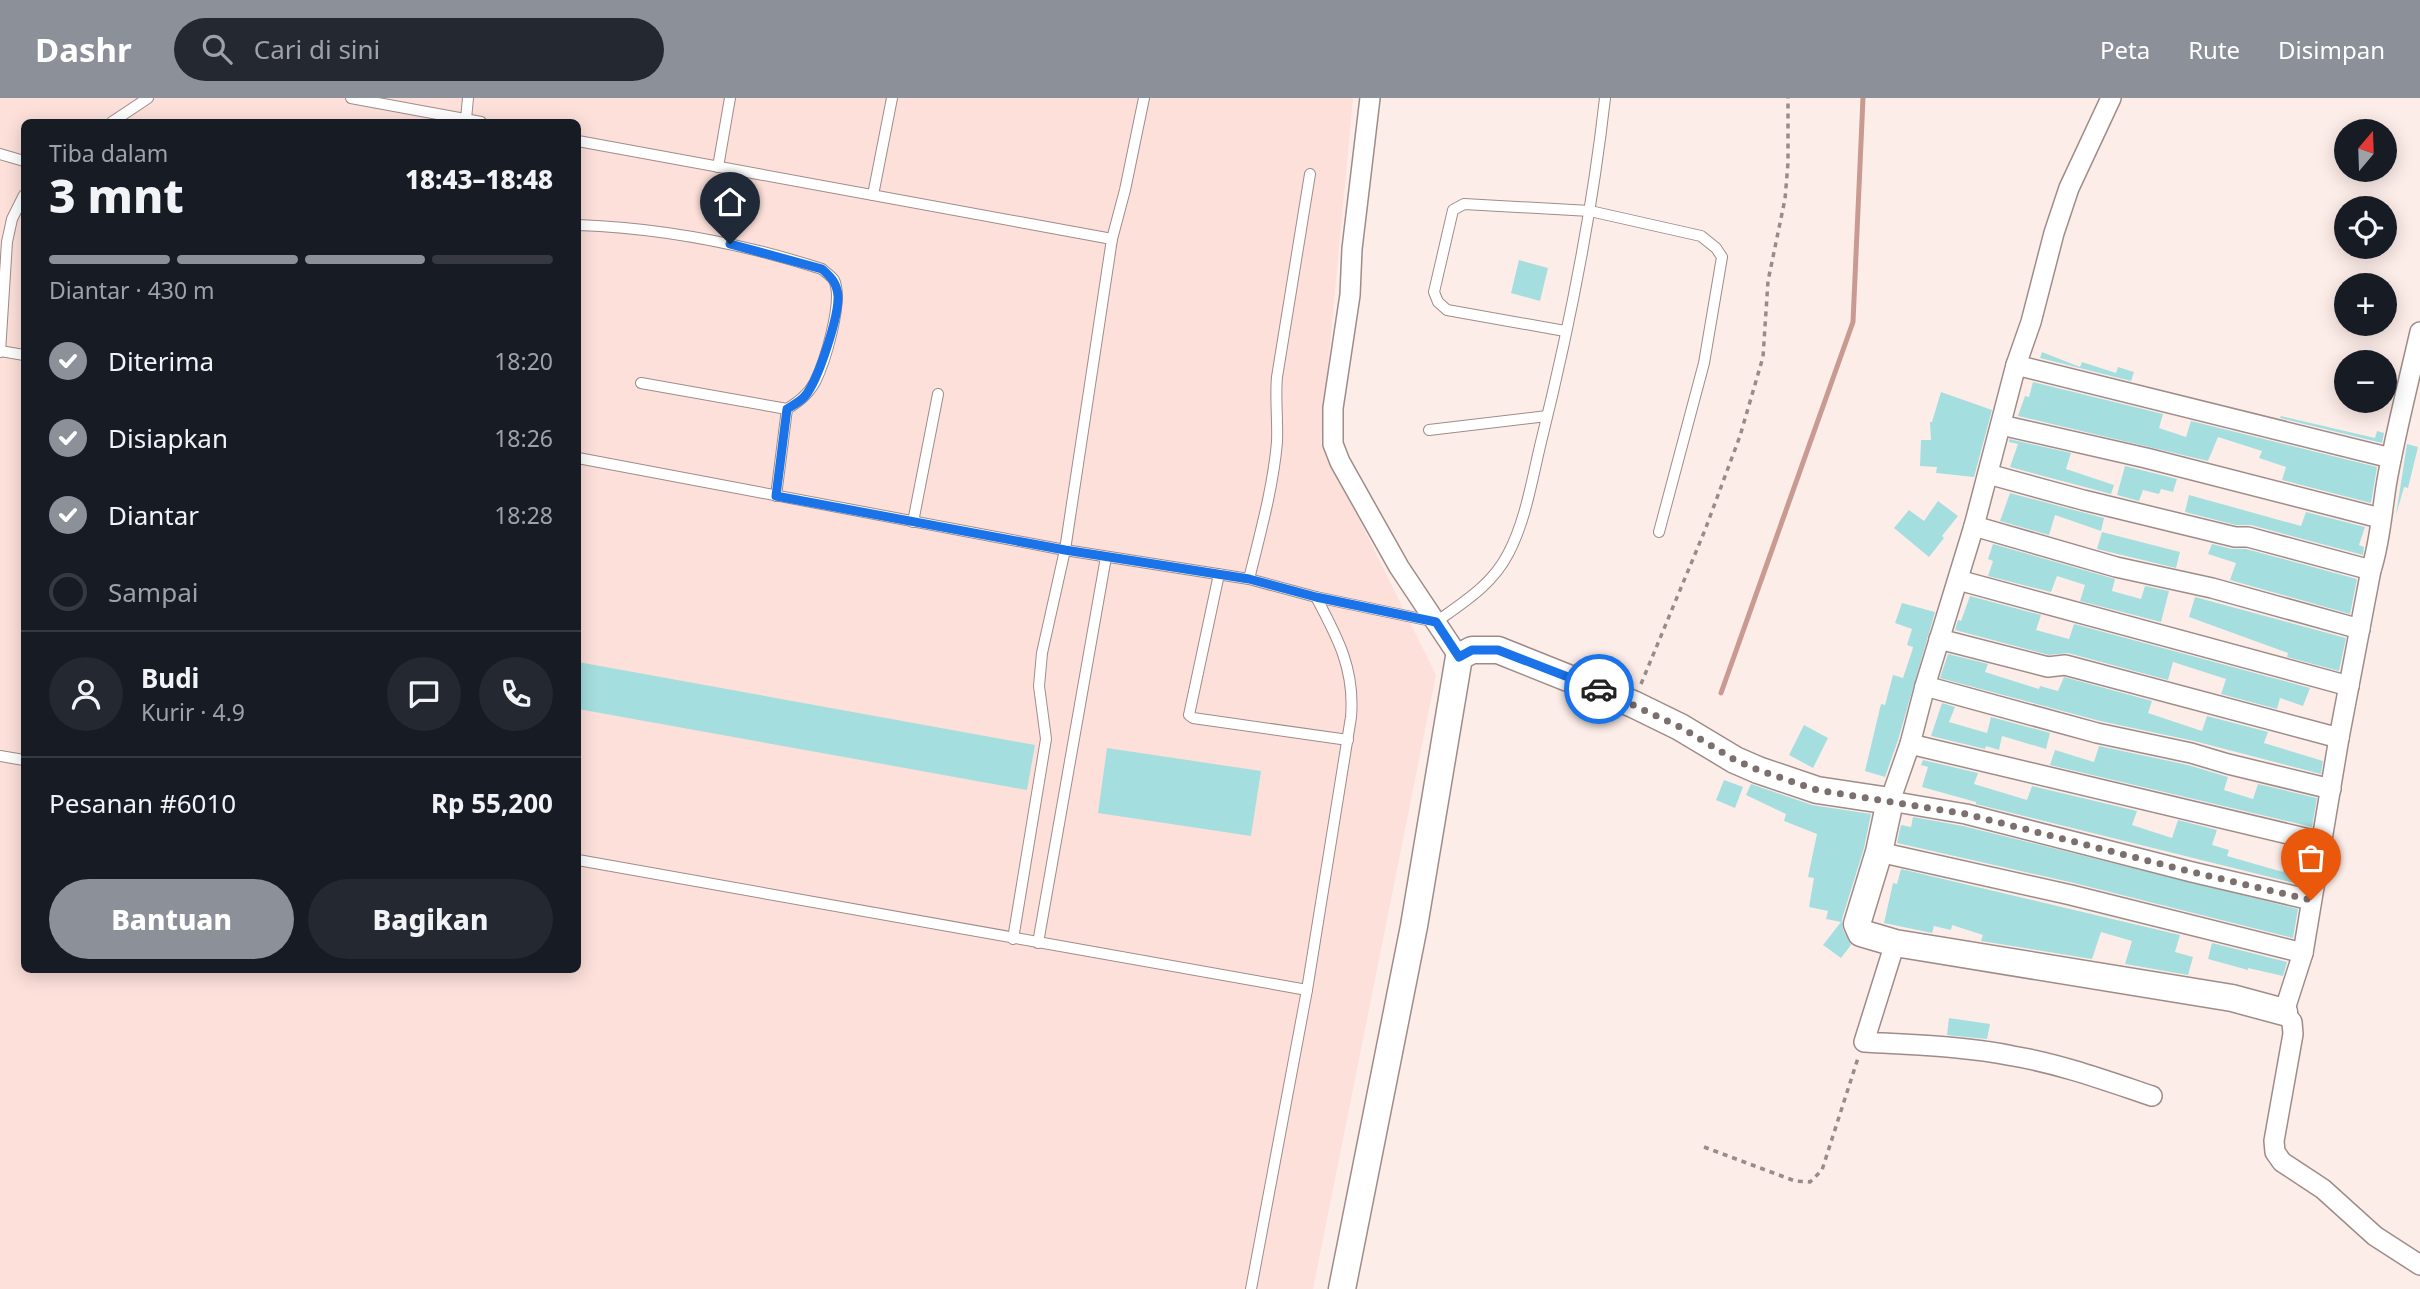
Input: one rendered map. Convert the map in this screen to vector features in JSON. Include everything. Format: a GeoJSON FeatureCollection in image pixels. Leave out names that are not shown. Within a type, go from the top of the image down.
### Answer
{"type":"FeatureCollection","features":[{"type":"Feature","properties":{"kind":"street"},"geometry":{"type":"LineString","coordinates":[[1342,1289],[1414,926],[1459,657],[1399,568],[1340,462],[1333,444],[1333,408],[1350,295],[1352,249],[1370,98]]}},
{"type":"Feature","properties":{"kind":"street"},"geometry":{"type":"LineString","coordinates":[[2111,98],[2069,188],[2016,365],[1974,526],[1910,744],[1890,801],[1879,852],[1857,924],[1861,933],[1895,943],[2116,977],[2232,998],[2284,1012],[2292,1022],[2293,1034],[2280,1102],[2275,1152],[2281,1162],[2323,1189],[2375,1236],[2420,1265]]}},
{"type":"Feature","properties":{"kind":"street"},"geometry":{"type":"LineString","coordinates":[[2284,1012],[2304,953],[2339,738],[2371,570],[2378,548],[2380,518],[2391,458],[2420,332]]}},
{"type":"Feature","properties":{"kind":"street"},"geometry":{"type":"LineString","coordinates":[[2016,365],[2391,458]]}},
{"type":"Feature","properties":{"kind":"street"},"geometry":{"type":"LineString","coordinates":[[2001,425],[2146,458],[2380,518]]}},
{"type":"Feature","properties":{"kind":"street"},"geometry":{"type":"LineString","coordinates":[[1988,474],[2095,503],[2235,537],[2248,537],[2371,570]]}},
{"type":"Feature","properties":{"kind":"street"},"geometry":{"type":"LineString","coordinates":[[1974,526],[2116,567],[2212,588],[2360,629]]}},
{"type":"Feature","properties":{"kind":"street"},"geometry":{"type":"LineString","coordinates":[[1958,580],[2349,686]]}},
{"type":"Feature","properties":{"kind":"street"},"geometry":{"type":"LineString","coordinates":[[1939,639],[2048,667],[2065,665],[2339,738]]}},
{"type":"Feature","properties":{"kind":"street"},"geometry":{"type":"LineString","coordinates":[[1459,657],[1472,650],[1498,650],[1643,709],[1680,727],[1735,760],[1817,790],[1966,814],[2311,900]]}},
{"type":"Feature","properties":{"kind":"street"},"geometry":{"type":"LineString","coordinates":[[1925,686],[2097,733],[2191,753],[2331,789]]}},
{"type":"Feature","properties":{"kind":"street"},"geometry":{"type":"LineString","coordinates":[[1910,744],[2322,842]]}},
{"type":"Feature","properties":{"kind":"street"},"geometry":{"type":"LineString","coordinates":[[1879,852],[2071,895],[2304,953]]}},
{"type":"Feature","properties":{"kind":"street"},"geometry":{"type":"LineString","coordinates":[[1895,943],[1864,1042],[1920,1045],[2013,1056],[2077,1071],[2152,1097]]}},
{"type":"Feature","properties":{"kind":"lane"},"geometry":{"type":"LineString","coordinates":[[116,119],[148,98]]}},
{"type":"Feature","properties":{"kind":"lane"},"geometry":{"type":"LineString","coordinates":[[351,98],[466,119],[468,98]]}},
{"type":"Feature","properties":{"kind":"lane"},"geometry":{"type":"LineString","coordinates":[[718,167],[730,98]]}},
{"type":"Feature","properties":{"kind":"lane"},"geometry":{"type":"LineString","coordinates":[[873,195],[892,98]]}},
{"type":"Feature","properties":{"kind":"lane"},"geometry":{"type":"LineString","coordinates":[[1013,939],[1046,739],[1038,686],[1042,653],[1065,550],[1112,239],[1144,98]]}},
{"type":"Feature","properties":{"kind":"lane"},"geometry":{"type":"LineString","coordinates":[[581,459],[1065,550],[1249,579],[1316,597],[1436,622],[1482,589],[1507,556],[1519,530],[1547,416],[1590,211],[1605,98]]}},
{"type":"Feature","properties":{"kind":"lane"},"geometry":{"type":"LineString","coordinates":[[581,142],[1112,239]]}},
{"type":"Feature","properties":{"kind":"lane"},"geometry":{"type":"LineString","coordinates":[[0,154],[21,160]]}},
{"type":"Feature","properties":{"kind":"lane"},"geometry":{"type":"LineString","coordinates":[[1249,579],[1273,473],[1278,419],[1276,377],[1310,174]]}},
{"type":"Feature","properties":{"kind":"lane"},"geometry":{"type":"LineString","coordinates":[[21,201],[12,219],[7,242],[0,351],[21,354]]}},
{"type":"Feature","properties":{"kind":"lane"},"geometry":{"type":"LineString","coordinates":[[1565,331],[1447,310],[1438,302],[1434,292],[1453,210],[1464,204],[1590,211],[1701,236],[1717,248],[1722,257],[1704,363],[1659,532]]}},
{"type":"Feature","properties":{"kind":"lane"},"geometry":{"type":"LineString","coordinates":[[581,225],[664,231],[730,244],[822,269],[833,279],[838,297],[819,371],[804,398],[787,409],[641,383]]}},
{"type":"Feature","properties":{"kind":"lane"},"geometry":{"type":"LineString","coordinates":[[913,522],[938,394]]}},
{"type":"Feature","properties":{"kind":"lane"},"geometry":{"type":"LineString","coordinates":[[776,496],[787,409]]}},
{"type":"Feature","properties":{"kind":"lane"},"geometry":{"type":"LineString","coordinates":[[1429,430],[1547,416]]}},
{"type":"Feature","properties":{"kind":"lane"},"geometry":{"type":"LineString","coordinates":[[1038,943],[1105,557]]}},
{"type":"Feature","properties":{"kind":"lane"},"geometry":{"type":"LineString","coordinates":[[1219,575],[1189,715],[1193,718],[1348,740]]}},
{"type":"Feature","properties":{"kind":"lane"},"geometry":{"type":"LineString","coordinates":[[1251,1289],[1307,990],[1348,740],[1353,694],[1342,649],[1316,597]]}},
{"type":"Feature","properties":{"kind":"lane"},"geometry":{"type":"LineString","coordinates":[[0,756],[21,760]]}},
{"type":"Feature","properties":{"kind":"lane"},"geometry":{"type":"LineString","coordinates":[[581,861],[1307,990]]}},
{"type":"Feature","properties":{"kind":"path"},"geometry":{"type":"LineString","coordinates":[[1643,709],[1740,436],[1763,357],[1768,281],[1786,199],[1788,98]]}},
{"type":"Feature","properties":{"kind":"path"},"geometry":{"type":"LineString","coordinates":[[1704,1147],[1795,1181],[1810,1182],[1822,1170],[1864,1042]]}},
{"type":"Feature","properties":{"kind":"shaded area"},"geometry":{"type":"Polygon","coordinates":[[[0,98],[1353,98],[1321,442],[1436,675],[1313,1289],[0,1289],[0,98]]]}},
{"type":"Feature","properties":{"kind":"building"},"geometry":{"type":"Polygon","coordinates":[[[1519,260],[1548,268],[1540,301],[1511,293],[1519,260]]]}},
{"type":"Feature","properties":{"kind":"building"},"geometry":{"type":"Polygon","coordinates":[[[2042,352],[2080,367],[2082,362],[2116,373],[2118,367],[2134,372],[2131,381],[2040,358],[2042,352]]]}},
{"type":"Feature","properties":{"kind":"building"},"geometry":{"type":"Polygon","coordinates":[[[2033,382],[2163,414],[2159,428],[2186,437],[2191,421],[2377,467],[2371,503],[2282,480],[2286,467],[2259,458],[2262,451],[2218,437],[2208,461],[2018,416],[2025,396],[2029,397],[2033,382]]]}},
{"type":"Feature","properties":{"kind":"building"},"geometry":{"type":"Polygon","coordinates":[[[1941,392],[1992,410],[1974,477],[1936,473],[1937,467],[1920,466],[1921,440],[1931,440],[1930,422],[1941,392]]]}},
{"type":"Feature","properties":{"kind":"building"},"geometry":{"type":"Polygon","coordinates":[[[2281,416],[2375,438],[2377,431],[2384,433],[2382,443],[2280,418],[2281,416]]]}},
{"type":"Feature","properties":{"kind":"building"},"geometry":{"type":"Polygon","coordinates":[[[2009,439],[2071,453],[2066,469],[2114,485],[2111,494],[2010,467],[2018,444],[2009,442],[2009,439]]]}},
{"type":"Feature","properties":{"kind":"building"},"geometry":{"type":"Polygon","coordinates":[[[2407,444],[2418,447],[2408,488],[2404,487],[2396,515],[2407,444]]]}},
{"type":"Feature","properties":{"kind":"building"},"geometry":{"type":"Polygon","coordinates":[[[2125,466],[2177,479],[2173,492],[2161,489],[2159,494],[2143,490],[2139,501],[2117,495],[2125,466]]]}},
{"type":"Feature","properties":{"kind":"building"},"geometry":{"type":"Polygon","coordinates":[[[2010,493],[2104,518],[2101,531],[2055,515],[2049,535],[2000,521],[2010,493]]]}},
{"type":"Feature","properties":{"kind":"building"},"geometry":{"type":"Polygon","coordinates":[[[2189,495],[2301,526],[2306,512],[2365,527],[2359,545],[2364,547],[2363,555],[2251,525],[2236,525],[2185,512],[2189,495]]]}},
{"type":"Feature","properties":{"kind":"building"},"geometry":{"type":"Polygon","coordinates":[[[1938,501],[1958,516],[1929,557],[1894,528],[1909,510],[1924,521],[1938,501]]]}},
{"type":"Feature","properties":{"kind":"building"},"geometry":{"type":"Polygon","coordinates":[[[2102,532],[2180,552],[2176,568],[2097,549],[2102,532]]]}},
{"type":"Feature","properties":{"kind":"building"},"geometry":{"type":"Polygon","coordinates":[[[1993,544],[2115,579],[2112,591],[2141,599],[2145,586],[2169,591],[2161,622],[2080,601],[2085,585],[2057,576],[2051,592],[1988,576],[1993,561],[1988,559],[1993,544]]]}},
{"type":"Feature","properties":{"kind":"building"},"geometry":{"type":"Polygon","coordinates":[[[2212,544],[2246,549],[2357,579],[2350,614],[2230,580],[2236,563],[2208,554],[2212,544]]]}},
{"type":"Feature","properties":{"kind":"building"},"geometry":{"type":"Polygon","coordinates":[[[1970,596],[2041,615],[2036,630],[2069,639],[2074,624],[2310,688],[2303,706],[2280,698],[2277,709],[2221,694],[2226,679],[2173,662],[2168,680],[2068,653],[2049,655],[1955,630],[1970,596]]]}},
{"type":"Feature","properties":{"kind":"building"},"geometry":{"type":"Polygon","coordinates":[[[2195,597],[2346,638],[2339,671],[2287,657],[2288,653],[2189,617],[2195,597]]]}},
{"type":"Feature","properties":{"kind":"building"},"geometry":{"type":"Polygon","coordinates":[[[1902,603],[1935,612],[1885,777],[1865,771],[1881,704],[1885,705],[1893,675],[1903,678],[1913,647],[1907,645],[1912,629],[1895,623],[1902,603]]]}},
{"type":"Feature","properties":{"kind":"building"},"geometry":{"type":"Polygon","coordinates":[[[1948,654],[1988,664],[1985,672],[2039,689],[2040,686],[2058,691],[2064,677],[2152,701],[2148,713],[2202,731],[2207,716],[2268,732],[2264,743],[2323,761],[2321,774],[2194,741],[2100,721],[1940,678],[1948,654]]]}},
{"type":"Feature","properties":{"kind":"building"},"geometry":{"type":"Polygon","coordinates":[[[581,663],[1035,745],[1027,790],[581,710],[581,663]]]}},
{"type":"Feature","properties":{"kind":"building"},"geometry":{"type":"Polygon","coordinates":[[[1942,703],[1955,707],[1949,722],[1987,733],[1991,717],[2050,733],[2046,749],[2002,736],[1999,750],[1931,736],[1942,703]]]}},
{"type":"Feature","properties":{"kind":"building"},"geometry":{"type":"Polygon","coordinates":[[[1804,725],[1828,738],[1813,768],[1789,755],[1804,725]]]}},
{"type":"Feature","properties":{"kind":"building"},"geometry":{"type":"Polygon","coordinates":[[[2099,746],[2188,765],[2228,777],[2224,790],[2253,799],[2258,784],[2317,798],[2312,827],[2050,765],[2055,750],[2094,762],[2099,746]]]}},
{"type":"Feature","properties":{"kind":"building"},"geometry":{"type":"Polygon","coordinates":[[[1107,748],[1261,771],[1251,836],[1098,813],[1107,748]]]}},
{"type":"Feature","properties":{"kind":"building"},"geometry":{"type":"Polygon","coordinates":[[[1923,760],[1978,773],[1974,784],[2027,800],[2032,786],[2137,811],[2132,825],[2172,838],[2178,820],[2217,830],[2212,845],[2229,850],[2227,856],[2283,872],[2291,847],[2308,851],[2302,885],[1976,804],[1922,787],[1928,767],[1921,765],[1923,760]]]}},
{"type":"Feature","properties":{"kind":"building"},"geometry":{"type":"Polygon","coordinates":[[[1724,780],[1743,787],[1735,808],[1716,800],[1724,780]]]}},
{"type":"Feature","properties":{"kind":"building"},"geometry":{"type":"Polygon","coordinates":[[[1751,784],[1812,805],[1871,814],[1864,848],[1842,919],[1843,930],[1851,945],[1841,958],[1823,945],[1841,922],[1826,919],[1828,911],[1809,907],[1814,878],[1808,877],[1817,834],[1784,821],[1786,814],[1746,795],[1751,784]]]}},
{"type":"Feature","properties":{"kind":"building"},"geometry":{"type":"Polygon","coordinates":[[[1913,817],[1963,826],[2298,909],[2293,938],[2074,883],[1897,843],[1901,825],[1911,827],[1913,817]]]}},
{"type":"Feature","properties":{"kind":"building"},"geometry":{"type":"Polygon","coordinates":[[[1901,869],[2180,935],[2175,952],[2193,957],[2188,975],[2125,964],[2132,941],[2101,932],[2092,959],[1981,941],[1983,935],[1952,925],[1951,930],[1934,926],[1932,933],[1884,923],[1893,883],[1897,884],[1901,869]]]}},
{"type":"Feature","properties":{"kind":"building"},"geometry":{"type":"Polygon","coordinates":[[[2212,943],[2287,962],[2283,976],[2208,959],[2212,943]]]}},
{"type":"Feature","properties":{"kind":"building"},"geometry":{"type":"Polygon","coordinates":[[[1949,1018],[1990,1024],[1987,1039],[1947,1035],[1949,1018]]]}},
{"type":"Feature","properties":{"kind":"waterway"},"geometry":{"type":"LineString","coordinates":[[1721,693],[1853,322],[1863,98]]}},
{"type":"Feature","properties":{"kind":"way so far"},"geometry":{"type":"LineString","coordinates":[[1599,689],[1680,727],[1735,760],[1817,790],[1966,814],[2311,900]]}},
{"type":"Feature","properties":{"kind":"route"},"geometry":{"type":"LineString","coordinates":[[730,244],[822,269],[833,279],[838,297],[827,347],[815,382],[804,398],[787,409],[776,496],[1065,550],[1249,579],[1316,597],[1436,622],[1459,657],[1482,648],[1498,650],[1599,689]]}}]}
